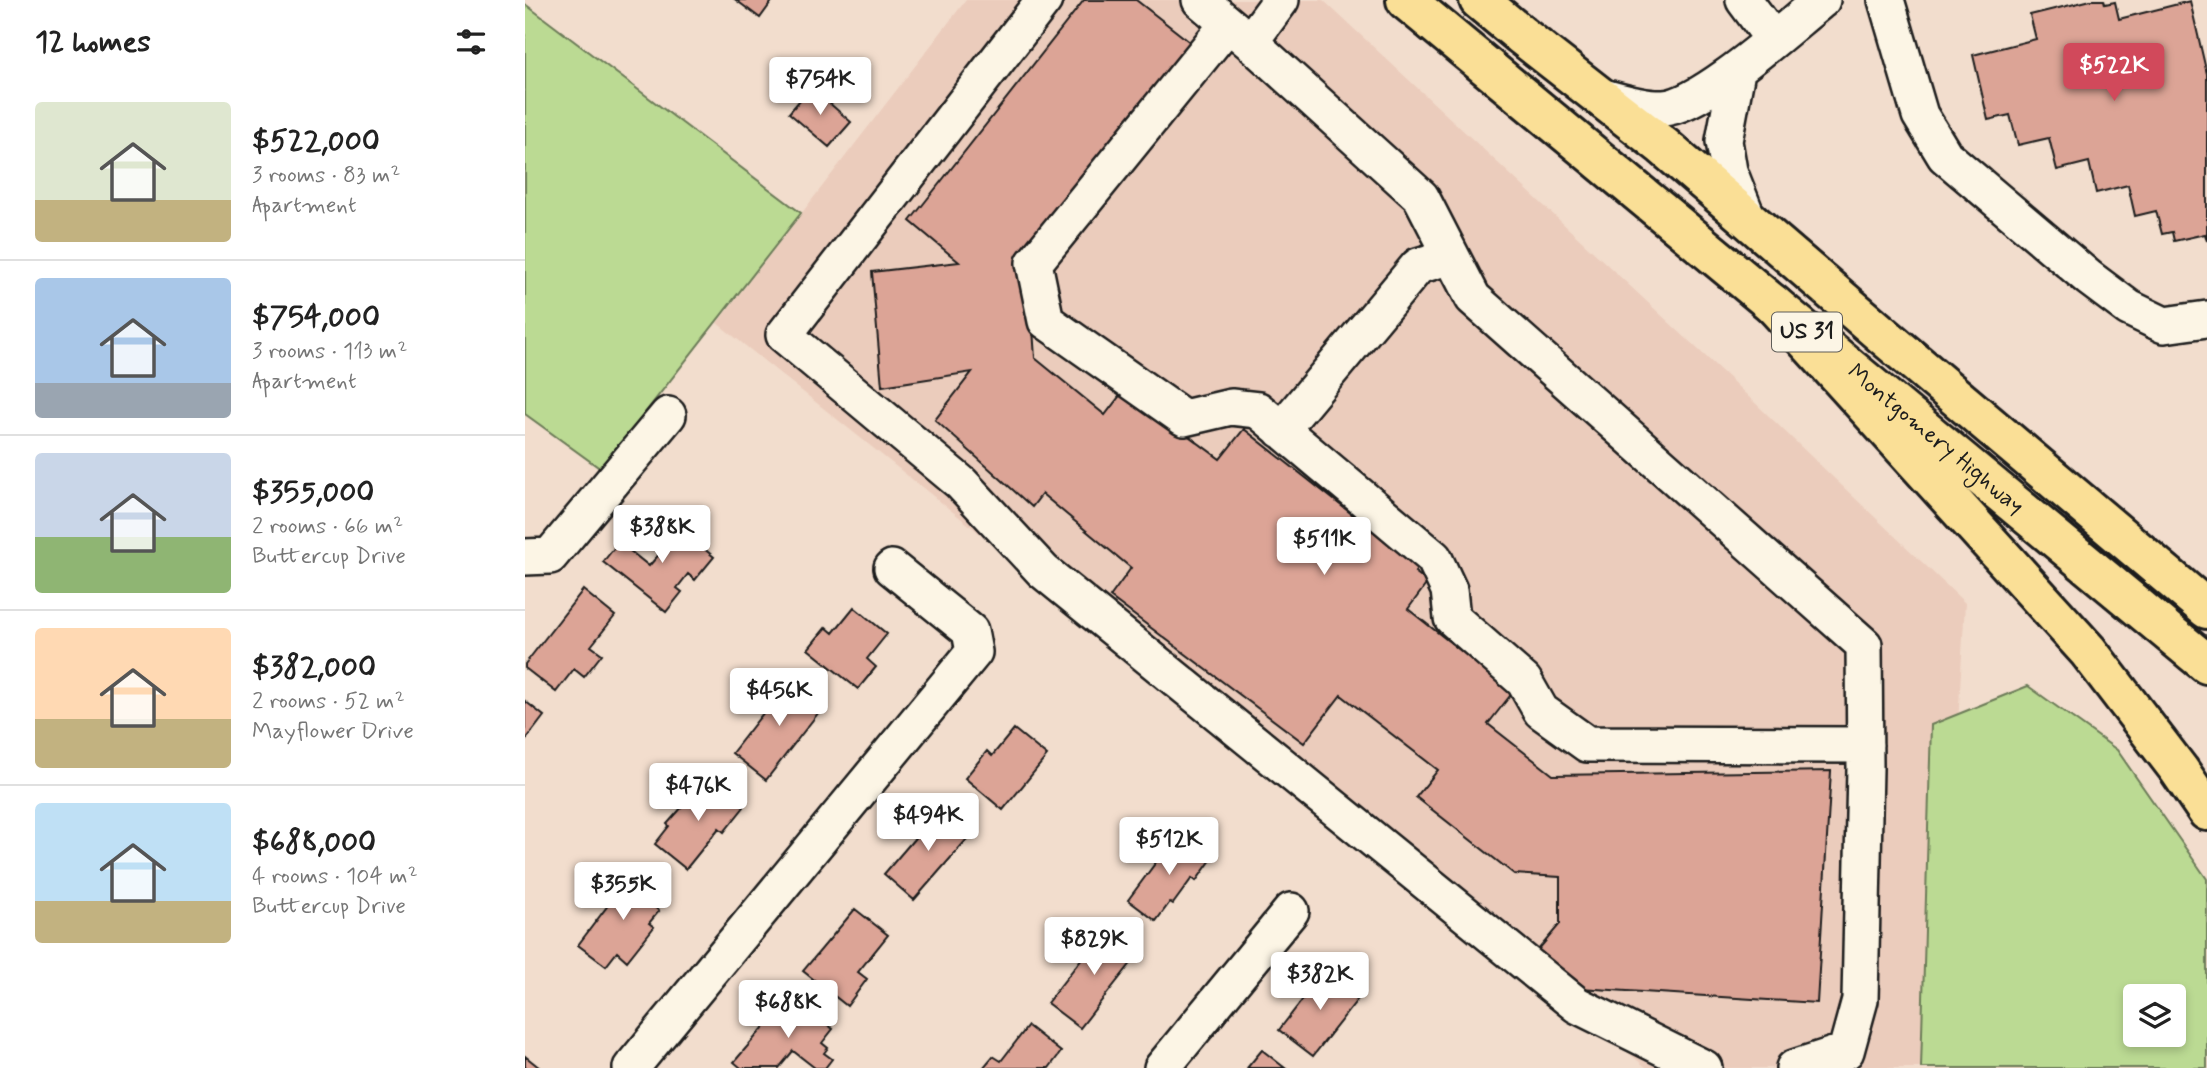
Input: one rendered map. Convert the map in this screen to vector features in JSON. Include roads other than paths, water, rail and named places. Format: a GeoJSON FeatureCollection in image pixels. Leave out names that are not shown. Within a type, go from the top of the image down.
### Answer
{"type":"FeatureCollection","features":[{"type":"Feature","properties":{"kind":"main road","name":"Montgomery Highway"},"geometry":{"type":"LineString","coordinates":[[1406,0],[2207,664]]}},
{"type":"Feature","properties":{"kind":"main road","name":"Montgomery Highway"},"geometry":{"type":"LineString","coordinates":[[1479,0],[1664,146],[2207,609]]}},
{"type":"Feature","properties":{"kind":"main road"},"geometry":{"type":"LineString","coordinates":[[1773,304],[2088,651],[2207,811]]}},
{"type":"Feature","properties":{"kind":"street"},"geometry":{"type":"LineString","coordinates":[[1044,0],[784,335],[961,483],[1043,571],[1577,1005],[1704,1068]]}},
{"type":"Feature","properties":{"kind":"street"},"geometry":{"type":"LineString","coordinates":[[1199,0],[1421,197],[1473,298],[1864,645],[1865,745],[1860,1000],[1846,1051],[1794,1068]]}},
{"type":"Feature","properties":{"kind":"street"},"geometry":{"type":"LineString","coordinates":[[1281,0],[1239,33],[1034,263],[1047,321],[1184,418],[1231,407],[1269,420],[1434,558],[1449,590],[1452,618],[1524,681],[1541,711],[1587,744],[1865,745]]}},
{"type":"Feature","properties":{"kind":"street"},"geometry":{"type":"LineString","coordinates":[[1744,0],[1773,39]]}},
{"type":"Feature","properties":{"kind":"street"},"geometry":{"type":"LineString","coordinates":[[1600,96],[1664,108],[1682,103],[1737,71],[1822,0]]}},
{"type":"Feature","properties":{"kind":"street"},"geometry":{"type":"LineString","coordinates":[[1886,0],[1920,115],[1945,156],[2088,278],[2129,308],[2164,325],[2207,318]]}},
{"type":"Feature","properties":{"kind":"street"},"geometry":{"type":"LineString","coordinates":[[1737,71],[1724,141],[1729,171],[1748,219]]}},
{"type":"Feature","properties":{"kind":"street"},"geometry":{"type":"LineString","coordinates":[[1269,420],[1418,266],[1451,256]]}},
{"type":"Feature","properties":{"kind":"street"},"geometry":{"type":"LineString","coordinates":[[525,557],[550,556],[668,415]]}},
{"type":"Feature","properties":{"kind":"street"},"geometry":{"type":"LineString","coordinates":[[631,1068],[974,652],[970,631],[892,568]]}},
{"type":"Feature","properties":{"kind":"street"},"geometry":{"type":"LineString","coordinates":[[1162,1068],[1291,911]]}}]}
